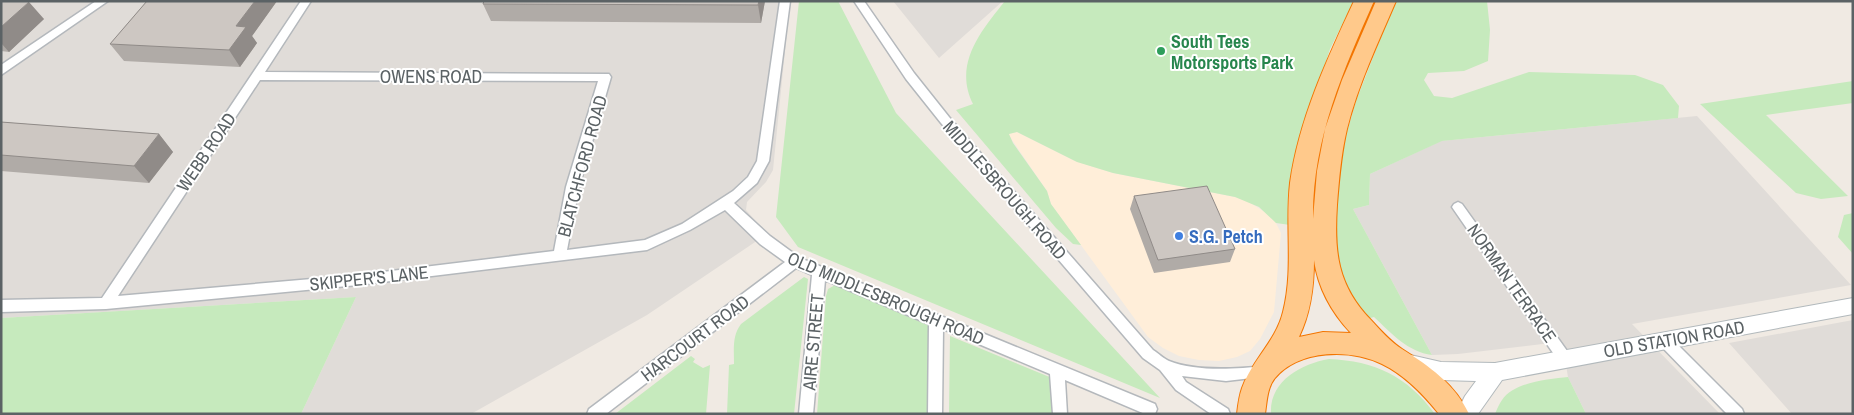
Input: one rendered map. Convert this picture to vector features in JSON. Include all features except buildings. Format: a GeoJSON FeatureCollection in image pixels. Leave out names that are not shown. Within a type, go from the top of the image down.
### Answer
{"type":"FeatureCollection","features":[{"type":"Feature","properties":{"kind":"highway"},"geometry":{"type":"LineString","coordinates":[[1251,414],[1251,402],[1258,381],[1268,368],[1296,314],[1300,294],[1302,184],[1310,141],[1329,78],[1364,1]]}},
{"type":"Feature","properties":{"kind":"highway"},"geometry":{"type":"LineString","coordinates":[[1386,1],[1348,91],[1336,131],[1327,177],[1325,258],[1334,288],[1351,315],[1396,359],[1425,378],[1443,396],[1454,414]]}},
{"type":"Feature","properties":{"kind":"highway"},"geometry":{"type":"LineString","coordinates":[[1268,368],[1288,351],[1311,344],[1345,343],[1363,346],[1396,359]]}},
{"type":"Feature","properties":{"kind":"main road","name":"OLD STATION ROAD"},"geometry":{"type":"LineString","coordinates":[[1396,359],[1441,371],[1495,372],[1853,306]]}},
{"type":"Feature","properties":{"kind":"main road"},"geometry":{"type":"LineString","coordinates":[[1467,414],[1472,403],[1489,383],[1495,372]]}},
{"type":"Feature","properties":{"kind":"street"},"geometry":{"type":"LineString","coordinates":[[1,71],[103,1]]}},
{"type":"Feature","properties":{"kind":"street","name":"WEBB ROAD"},"geometry":{"type":"LineString","coordinates":[[106,303],[306,1]]}},
{"type":"Feature","properties":{"kind":"street"},"geometry":{"type":"LineString","coordinates":[[726,203],[748,186],[758,174],[763,161],[785,1]]}},
{"type":"Feature","properties":{"kind":"street","name":"MIDDLESBROUGH ROAD"},"geometry":{"type":"LineString","coordinates":[[859,1],[910,76],[945,120],[1148,354],[1165,366],[1181,386],[1223,414]]}},
{"type":"Feature","properties":{"kind":"street","name":"OWENS ROAD"},"geometry":{"type":"LineString","coordinates":[[257,76],[605,77]]}},
{"type":"Feature","properties":{"kind":"street","name":"BLATCHFORD ROAD"},"geometry":{"type":"LineString","coordinates":[[560,255],[569,201],[605,77]]}},
{"type":"Feature","properties":{"kind":"street","name":"SKIPPER'S LANE"},"geometry":{"type":"LineString","coordinates":[[1,306],[106,303],[358,280],[646,245],[686,227],[726,203]]}},
{"type":"Feature","properties":{"kind":"street","name":"OLD MIDDLESBROUGH ROAD"},"geometry":{"type":"LineString","coordinates":[[726,203],[782,254],[795,262],[1150,409]]}},
{"type":"Feature","properties":{"kind":"street","name":"NORMAN TERRACE"},"geometry":{"type":"LineString","coordinates":[[1458,207],[1565,359]]}},
{"type":"Feature","properties":{"kind":"street","name":"HARCOURT ROAD"},"geometry":{"type":"LineString","coordinates":[[594,414],[795,262]]}},
{"type":"Feature","properties":{"kind":"street","name":"AIRE STREET"},"geometry":{"type":"LineString","coordinates":[[806,414],[819,271]]}},
{"type":"Feature","properties":{"kind":"street"},"geometry":{"type":"LineString","coordinates":[[935,414],[936,320]]}},
{"type":"Feature","properties":{"kind":"street"},"geometry":{"type":"LineString","coordinates":[[1665,341],[1737,414]]}},
{"type":"Feature","properties":{"kind":"street","name":"MIDDLESBROUGH ROAD"},"geometry":{"type":"LineString","coordinates":[[1165,366],[1212,376],[1232,376],[1268,368]]}},
{"type":"Feature","properties":{"kind":"street"},"geometry":{"type":"LineString","coordinates":[[1056,371],[1060,414]]}},
{"type":"Feature","properties":{"kind":"shaded area"},"geometry":{"type":"Polygon","coordinates":[[[1,1],[790,1],[773,170],[766,182],[747,202],[746,210],[767,234],[647,315],[471,414],[301,414],[356,297],[1,318],[1,1]]]}},
{"type":"Feature","properties":{"kind":"shaded area"},"geometry":{"type":"Polygon","coordinates":[[[893,1],[1003,1],[939,58],[893,1]]]}},
{"type":"Feature","properties":{"kind":"shaded area"},"geometry":{"type":"Polygon","coordinates":[[[1697,116],[1851,285],[1632,324],[1720,414],[1586,414],[1568,377],[1565,359],[1559,342],[1458,354],[1432,355],[1353,209],[1369,205],[1370,174],[1441,141],[1697,116]]]}},
{"type":"Feature","properties":{"kind":"shaded area"},"geometry":{"type":"Polygon","coordinates":[[[1017,132],[1075,161],[1113,173],[1235,197],[1247,201],[1268,214],[1276,223],[1281,233],[1274,312],[1260,339],[1250,351],[1237,357],[1219,361],[1199,360],[1179,356],[1163,348],[1148,337],[1051,204],[1047,191],[1008,134],[1017,132]]]}},
{"type":"Feature","properties":{"kind":"shaded area"},"geometry":{"type":"Polygon","coordinates":[[[1853,320],[1853,414],[1792,414],[1729,343],[1853,320]]]}},
{"type":"Feature","properties":{"kind":"green space"},"geometry":{"type":"Polygon","coordinates":[[[799,1],[838,1],[896,113],[1160,398],[798,247],[776,217],[799,1]]]}},
{"type":"Feature","properties":{"kind":"green space"},"geometry":{"type":"Polygon","coordinates":[[[1005,1],[1354,1],[1330,49],[1310,112],[1290,225],[1276,223],[1259,207],[1235,197],[1113,173],[1077,162],[1017,132],[1009,134],[1013,143],[1047,191],[1051,204],[1081,245],[1073,244],[1056,228],[956,110],[973,104],[966,75],[972,49],[987,24],[1005,1]]]}},
{"type":"Feature","properties":{"kind":"green space"},"geometry":{"type":"Polygon","coordinates":[[[1395,1],[1487,1],[1490,30],[1488,61],[1464,71],[1428,73],[1424,80],[1434,96],[1452,98],[1529,72],[1635,75],[1663,85],[1679,106],[1678,118],[1442,141],[1370,174],[1369,205],[1353,209],[1432,355],[1408,346],[1374,317],[1367,319],[1344,286],[1334,255],[1336,203],[1343,145],[1356,101],[1395,1]]]}},
{"type":"Feature","properties":{"kind":"green space"},"geometry":{"type":"Polygon","coordinates":[[[1853,81],[1853,103],[1766,115],[1848,196],[1821,199],[1796,193],[1700,104],[1853,81]]]}},
{"type":"Feature","properties":{"kind":"green space"},"geometry":{"type":"Polygon","coordinates":[[[1853,213],[1853,254],[1838,237],[1844,215],[1853,213]]]}},
{"type":"Feature","properties":{"kind":"green space"},"geometry":{"type":"Polygon","coordinates":[[[804,277],[808,279],[794,414],[727,414],[729,365],[734,364],[734,343],[738,329],[741,324],[804,277]]]}},
{"type":"Feature","properties":{"kind":"green space"},"geometry":{"type":"Polygon","coordinates":[[[835,285],[932,327],[931,414],[817,414],[826,296],[828,289],[835,285]]]}},
{"type":"Feature","properties":{"kind":"green space"},"geometry":{"type":"Polygon","coordinates":[[[356,297],[301,414],[1,414],[1,318],[356,297]]]}},
{"type":"Feature","properties":{"kind":"green space"},"geometry":{"type":"Polygon","coordinates":[[[950,336],[1052,378],[1055,414],[949,414],[950,336]]]}},
{"type":"Feature","properties":{"kind":"green space"},"geometry":{"type":"Polygon","coordinates":[[[691,356],[695,359],[693,362],[703,368],[710,365],[706,414],[615,414],[691,356]]]}},
{"type":"Feature","properties":{"kind":"green space"},"geometry":{"type":"Polygon","coordinates":[[[1329,359],[1361,363],[1389,373],[1413,390],[1435,414],[1271,414],[1275,392],[1281,383],[1308,365],[1329,359]]]}},
{"type":"Feature","properties":{"kind":"green space"},"geometry":{"type":"Polygon","coordinates":[[[1568,377],[1586,414],[1495,414],[1502,400],[1515,389],[1532,382],[1568,377]]]}},
{"type":"Feature","properties":{"kind":"place","name":"South Tees Motorsports Park"},"geometry":{"type":"Point","coordinates":[1161,51]}},
{"type":"Feature","properties":{"kind":"place","name":"S.G. Petch"},"geometry":{"type":"Point","coordinates":[1179,236]}}]}
